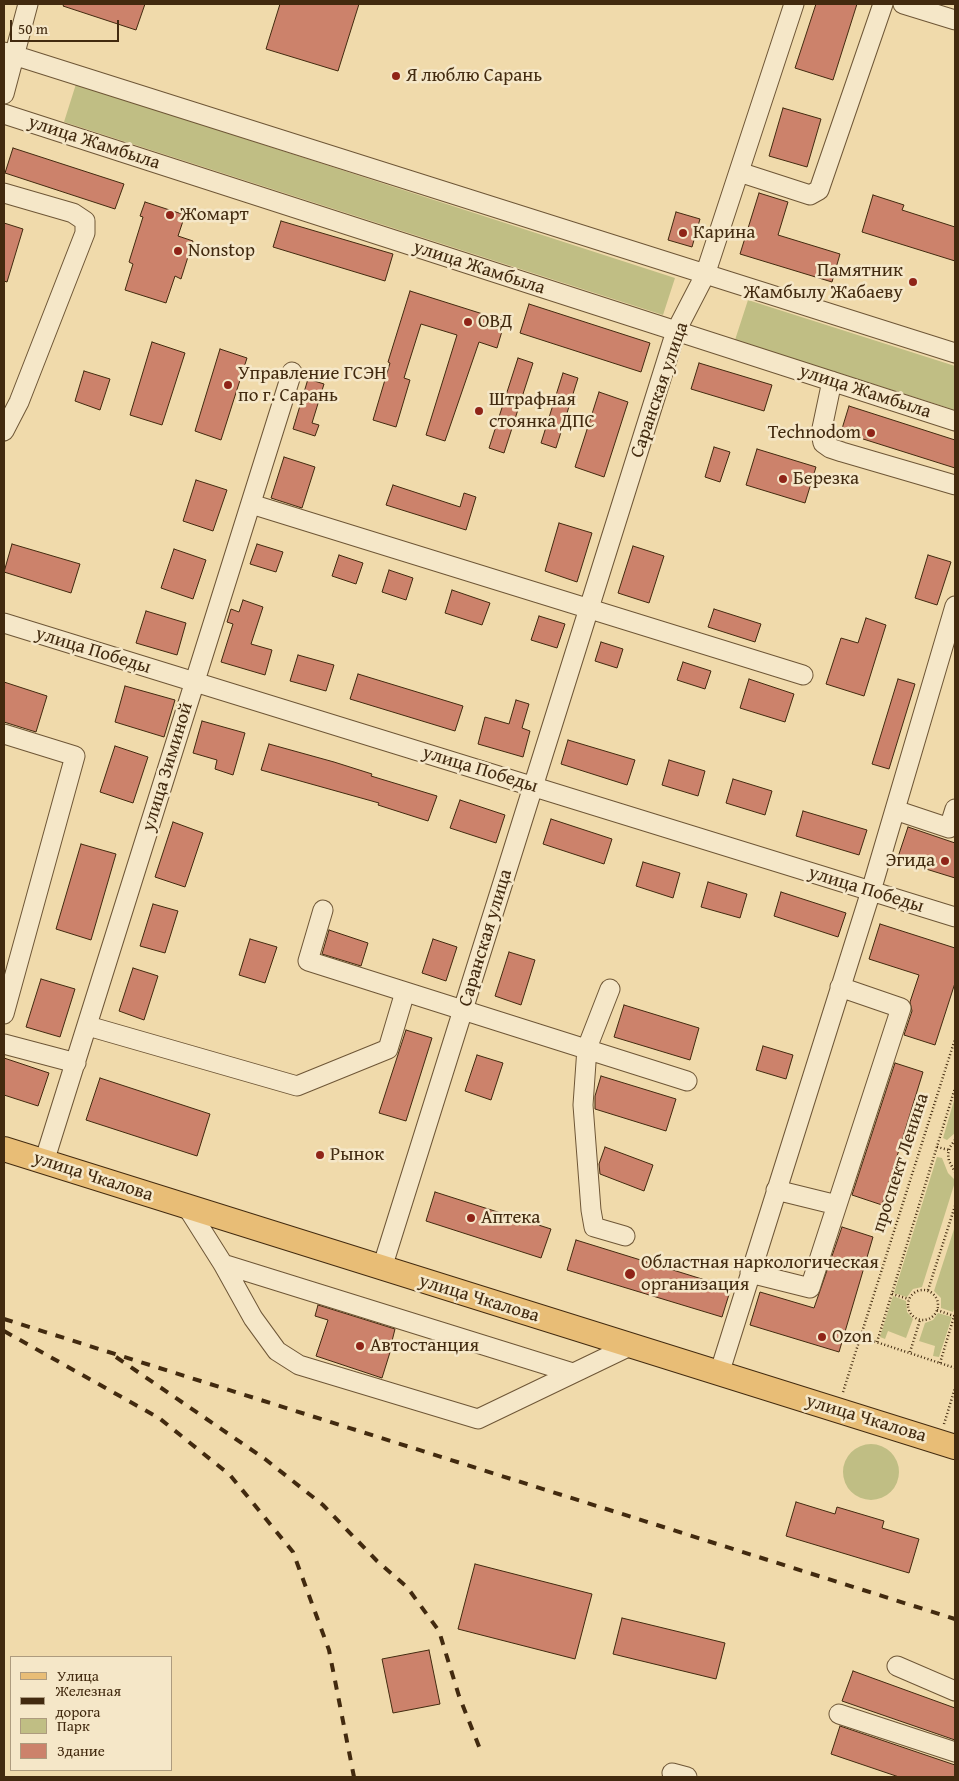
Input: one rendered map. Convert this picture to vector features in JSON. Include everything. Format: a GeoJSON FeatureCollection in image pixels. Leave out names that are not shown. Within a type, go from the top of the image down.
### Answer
{"type":"FeatureCollection","features":[{"type":"Feature","properties":{"kind":"main road","name":"улица Чкалова"},"geometry":{"type":"LineString","coordinates":[[4,1149],[947,1445]]}},
{"type":"Feature","properties":{"kind":"street"},"geometry":{"type":"LineString","coordinates":[[4,94],[9,54],[28,4]]}},
{"type":"Feature","properties":{"kind":"street","name":"Саранская улица"},"geometry":{"type":"LineString","coordinates":[[382,1268],[676,331],[705,274],[794,4]]}},
{"type":"Feature","properties":{"kind":"street"},"geometry":{"type":"LineString","coordinates":[[739,172],[810,195],[819,190],[882,4]]}},
{"type":"Feature","properties":{"kind":"street"},"geometry":{"type":"LineString","coordinates":[[903,4],[955,20]]}},
{"type":"Feature","properties":{"kind":"street"},"geometry":{"type":"LineString","coordinates":[[9,54],[955,353]]}},
{"type":"Feature","properties":{"kind":"street","name":"улица Жамбыла"},"geometry":{"type":"LineString","coordinates":[[4,114],[955,421]]}},
{"type":"Feature","properties":{"kind":"street"},"geometry":{"type":"LineString","coordinates":[[4,193],[73,213],[85,221],[85,233],[18,402],[4,431]]}},
{"type":"Feature","properties":{"kind":"street","name":"улица Зиминой"},"geometry":{"type":"LineString","coordinates":[[44,1162],[292,372]]}},
{"type":"Feature","properties":{"kind":"street"},"geometry":{"type":"LineString","coordinates":[[832,382],[821,433],[823,442],[830,448],[955,485]]}},
{"type":"Feature","properties":{"kind":"street"},"geometry":{"type":"LineString","coordinates":[[250,504],[804,675]]}},
{"type":"Feature","properties":{"kind":"street"},"geometry":{"type":"LineString","coordinates":[[719,1374],[895,810],[955,606]]}},
{"type":"Feature","properties":{"kind":"street","name":"улица Победы"},"geometry":{"type":"LineString","coordinates":[[4,623],[955,917]]}},
{"type":"Feature","properties":{"kind":"street"},"geometry":{"type":"LineString","coordinates":[[4,734],[75,756],[4,1014]]}},
{"type":"Feature","properties":{"kind":"street"},"geometry":{"type":"LineString","coordinates":[[895,810],[949,828],[955,809]]}},
{"type":"Feature","properties":{"kind":"street"},"geometry":{"type":"LineString","coordinates":[[323,910],[308,961],[687,1081]]}},
{"type":"Feature","properties":{"kind":"street"},"geometry":{"type":"LineString","coordinates":[[750,1274],[810,1288],[901,1008],[840,987]]}},
{"type":"Feature","properties":{"kind":"street"},"geometry":{"type":"LineString","coordinates":[[610,989],[587,1048],[583,1104],[594,1227],[625,1236]]}},
{"type":"Feature","properties":{"kind":"street"},"geometry":{"type":"LineString","coordinates":[[88,1026],[297,1086],[388,1049],[405,992]]}},
{"type":"Feature","properties":{"kind":"street"},"geometry":{"type":"LineString","coordinates":[[4,1044],[76,1063]]}},
{"type":"Feature","properties":{"kind":"street"},"geometry":{"type":"LineString","coordinates":[[776,1190],[837,1205]]}},
{"type":"Feature","properties":{"kind":"street"},"geometry":{"type":"LineString","coordinates":[[187,1207],[223,1264],[253,1318],[277,1351],[299,1365],[478,1419],[630,1346]]}},
{"type":"Feature","properties":{"kind":"street"},"geometry":{"type":"LineString","coordinates":[[223,1264],[574,1373]]}},
{"type":"Feature","properties":{"kind":"street"},"geometry":{"type":"LineString","coordinates":[[897,1666],[955,1691]]}},
{"type":"Feature","properties":{"kind":"street"},"geometry":{"type":"LineString","coordinates":[[839,1714],[955,1752]]}},
{"type":"Feature","properties":{"kind":"path","name":"проспект Ленина"},"geometry":{"type":"LineString","coordinates":[[837,1410],[955,1039]]}},
{"type":"Feature","properties":{"kind":"path"},"geometry":{"type":"LineString","coordinates":[[877,1342],[955,1088]]}},
{"type":"Feature","properties":{"kind":"path"},"geometry":{"type":"LineString","coordinates":[[955,1140],[949,1150],[949,1161],[955,1172]]}},
{"type":"Feature","properties":{"kind":"path"},"geometry":{"type":"LineString","coordinates":[[937,1147],[949,1150]]}},
{"type":"Feature","properties":{"kind":"path"},"geometry":{"type":"LineString","coordinates":[[928,1290],[955,1206]]}},
{"type":"Feature","properties":{"kind":"path"},"geometry":{"type":"LineString","coordinates":[[928,1290],[936,1297],[938,1302],[937,1310],[931,1318],[920,1320],[914,1318],[908,1308],[909,1299],[915,1292],[928,1290]]}},
{"type":"Feature","properties":{"kind":"path"},"geometry":{"type":"LineString","coordinates":[[892,1294],[909,1299]]}},
{"type":"Feature","properties":{"kind":"path"},"geometry":{"type":"LineString","coordinates":[[937,1310],[955,1314],[940,1363]]}},
{"type":"Feature","properties":{"kind":"path"},"geometry":{"type":"LineString","coordinates":[[910,1352],[920,1320]]}},
{"type":"Feature","properties":{"kind":"path"},"geometry":{"type":"LineString","coordinates":[[861,1337],[955,1368]]}},
{"type":"Feature","properties":{"kind":"path"},"geometry":{"type":"LineString","coordinates":[[947,1445],[955,1388]]}},
{"type":"Feature","properties":{"kind":"green space"},"geometry":{"type":"Polygon","coordinates":[[[76,84],[675,278],[663,315],[64,122],[76,84]]]}},
{"type":"Feature","properties":{"kind":"green space"},"geometry":{"type":"Polygon","coordinates":[[[748,300],[955,366],[955,410],[735,340],[748,300]]]}},
{"type":"Feature","properties":{"kind":"green space"},"geometry":{"type":"Polygon","coordinates":[[[955,1097],[955,1133],[947,1140],[943,1138],[955,1097]]]}},
{"type":"Feature","properties":{"kind":"green space"},"geometry":{"type":"Polygon","coordinates":[[[937,1157],[942,1158],[948,1173],[955,1182],[922,1287],[913,1289],[907,1297],[894,1293],[937,1157]]]}},
{"type":"Feature","properties":{"kind":"green space"},"geometry":{"type":"Polygon","coordinates":[[[955,1226],[955,1306],[953,1312],[941,1308],[941,1298],[934,1291],[955,1226]]]}},
{"type":"Feature","properties":{"kind":"green space"},"geometry":{"type":"Polygon","coordinates":[[[893,1296],[906,1301],[907,1312],[913,1319],[906,1338],[888,1331],[885,1339],[880,1337],[893,1296]]]}},
{"type":"Feature","properties":{"kind":"green space"},"geometry":{"type":"Polygon","coordinates":[[[938,1313],[952,1317],[939,1357],[933,1356],[935,1346],[919,1341],[925,1323],[933,1320],[938,1313]]]}},
{"type":"Feature","properties":{"kind":"green space"},"geometry":{"type":"Polygon","coordinates":[[[871,1444],[882,1446],[891,1452],[897,1461],[899,1472],[897,1483],[891,1492],[882,1498],[871,1500],[860,1498],[851,1492],[845,1483],[843,1472],[845,1461],[851,1452],[860,1446],[871,1444]]]}},
{"type":"Feature","properties":{"kind":"building"},"geometry":{"type":"Polygon","coordinates":[[[64,4],[145,4],[136,30],[63,6],[64,4]]]}},
{"type":"Feature","properties":{"kind":"building"},"geometry":{"type":"Polygon","coordinates":[[[280,4],[359,4],[338,71],[266,49],[280,4]]]}},
{"type":"Feature","properties":{"kind":"building"},"geometry":{"type":"Polygon","coordinates":[[[816,4],[857,4],[833,80],[795,68],[816,4]]]}},
{"type":"Feature","properties":{"kind":"building"},"geometry":{"type":"Polygon","coordinates":[[[783,108],[821,119],[807,167],[769,156],[783,108]]]}},
{"type":"Feature","properties":{"kind":"building"},"geometry":{"type":"Polygon","coordinates":[[[13,148],[124,184],[115,209],[5,173],[13,148]]]}},
{"type":"Feature","properties":{"kind":"building"},"geometry":{"type":"Polygon","coordinates":[[[759,193],[788,202],[778,235],[840,254],[832,282],[740,254],[759,193]]]}},
{"type":"Feature","properties":{"kind":"building"},"geometry":{"type":"Polygon","coordinates":[[[873,195],[904,205],[902,210],[955,227],[955,261],[862,232],[873,195]]]}},
{"type":"Feature","properties":{"kind":"building"},"geometry":{"type":"Polygon","coordinates":[[[145,202],[185,215],[178,236],[193,241],[181,279],[175,276],[166,303],[125,290],[133,264],[129,262],[143,217],[140,216],[145,202]]]}},
{"type":"Feature","properties":{"kind":"building"},"geometry":{"type":"Polygon","coordinates":[[[676,212],[700,219],[692,247],[668,240],[676,212]]]}},
{"type":"Feature","properties":{"kind":"building"},"geometry":{"type":"Polygon","coordinates":[[[281,221],[393,254],[385,281],[273,247],[281,221]]]}},
{"type":"Feature","properties":{"kind":"building"},"geometry":{"type":"Polygon","coordinates":[[[4,223],[23,229],[7,282],[4,281],[4,223]]]}},
{"type":"Feature","properties":{"kind":"building"},"geometry":{"type":"Polygon","coordinates":[[[410,291],[505,321],[497,348],[479,342],[445,441],[426,435],[457,335],[421,324],[404,378],[410,380],[396,427],[373,420],[390,363],[388,362],[410,291]]]}},
{"type":"Feature","properties":{"kind":"building"},"geometry":{"type":"Polygon","coordinates":[[[529,304],[650,343],[641,372],[520,333],[529,304]]]}},
{"type":"Feature","properties":{"kind":"building"},"geometry":{"type":"Polygon","coordinates":[[[152,342],[185,353],[162,425],[130,415],[152,342]]]}},
{"type":"Feature","properties":{"kind":"building"},"geometry":{"type":"Polygon","coordinates":[[[220,349],[247,358],[221,440],[195,431],[220,349]]]}},
{"type":"Feature","properties":{"kind":"building"},"geometry":{"type":"Polygon","coordinates":[[[518,358],[533,363],[504,453],[489,448],[518,358]]]}},
{"type":"Feature","properties":{"kind":"building"},"geometry":{"type":"Polygon","coordinates":[[[699,363],[772,385],[764,411],[691,389],[699,363]]]}},
{"type":"Feature","properties":{"kind":"building"},"geometry":{"type":"Polygon","coordinates":[[[84,371],[110,379],[100,410],[75,401],[84,371]]]}},
{"type":"Feature","properties":{"kind":"building"},"geometry":{"type":"Polygon","coordinates":[[[563,373],[578,378],[556,448],[541,443],[563,373]]]}},
{"type":"Feature","properties":{"kind":"building"},"geometry":{"type":"Polygon","coordinates":[[[308,379],[324,384],[312,423],[319,425],[315,436],[293,429],[308,379]]]}},
{"type":"Feature","properties":{"kind":"building"},"geometry":{"type":"Polygon","coordinates":[[[599,392],[628,402],[604,477],[575,467],[599,392]]]}},
{"type":"Feature","properties":{"kind":"building"},"geometry":{"type":"Polygon","coordinates":[[[849,406],[955,440],[955,468],[841,432],[849,406]]]}},
{"type":"Feature","properties":{"kind":"building"},"geometry":{"type":"Polygon","coordinates":[[[714,447],[730,452],[720,482],[705,477],[714,447]]]}},
{"type":"Feature","properties":{"kind":"building"},"geometry":{"type":"Polygon","coordinates":[[[757,449],[816,467],[805,503],[746,485],[757,449]]]}},
{"type":"Feature","properties":{"kind":"building"},"geometry":{"type":"Polygon","coordinates":[[[284,457],[315,467],[302,508],[271,498],[284,457]]]}},
{"type":"Feature","properties":{"kind":"building"},"geometry":{"type":"Polygon","coordinates":[[[196,480],[227,490],[213,531],[183,521],[196,480]]]}},
{"type":"Feature","properties":{"kind":"building"},"geometry":{"type":"Polygon","coordinates":[[[393,485],[460,507],[464,493],[476,497],[466,530],[386,505],[393,485]]]}},
{"type":"Feature","properties":{"kind":"building"},"geometry":{"type":"Polygon","coordinates":[[[559,523],[592,533],[577,582],[545,571],[559,523]]]}},
{"type":"Feature","properties":{"kind":"building"},"geometry":{"type":"Polygon","coordinates":[[[12,544],[80,564],[71,593],[4,572],[12,544]]]}},
{"type":"Feature","properties":{"kind":"building"},"geometry":{"type":"Polygon","coordinates":[[[257,544],[283,552],[276,572],[250,564],[257,544]]]}},
{"type":"Feature","properties":{"kind":"building"},"geometry":{"type":"Polygon","coordinates":[[[633,546],[664,556],[649,603],[618,593],[633,546]]]}},
{"type":"Feature","properties":{"kind":"building"},"geometry":{"type":"Polygon","coordinates":[[[174,549],[206,560],[193,599],[161,588],[174,549]]]}},
{"type":"Feature","properties":{"kind":"building"},"geometry":{"type":"Polygon","coordinates":[[[339,555],[363,563],[356,584],[332,576],[339,555]]]}},
{"type":"Feature","properties":{"kind":"building"},"geometry":{"type":"Polygon","coordinates":[[[928,555],[951,562],[937,605],[915,598],[928,555]]]}},
{"type":"Feature","properties":{"kind":"building"},"geometry":{"type":"Polygon","coordinates":[[[389,570],[413,578],[406,600],[382,592],[389,570]]]}},
{"type":"Feature","properties":{"kind":"building"},"geometry":{"type":"Polygon","coordinates":[[[452,590],[490,603],[482,625],[445,613],[452,590]]]}},
{"type":"Feature","properties":{"kind":"building"},"geometry":{"type":"Polygon","coordinates":[[[243,600],[263,607],[251,644],[272,650],[265,675],[221,662],[233,624],[227,622],[231,609],[239,612],[243,600]]]}},
{"type":"Feature","properties":{"kind":"building"},"geometry":{"type":"Polygon","coordinates":[[[714,609],[761,624],[755,642],[708,627],[714,609]]]}},
{"type":"Feature","properties":{"kind":"building"},"geometry":{"type":"Polygon","coordinates":[[[146,611],[186,623],[177,655],[136,643],[146,611]]]}},
{"type":"Feature","properties":{"kind":"building"},"geometry":{"type":"Polygon","coordinates":[[[539,616],[565,624],[557,648],[531,640],[539,616]]]}},
{"type":"Feature","properties":{"kind":"building"},"geometry":{"type":"Polygon","coordinates":[[[866,618],[886,625],[864,696],[826,684],[841,638],[858,643],[866,618]]]}},
{"type":"Feature","properties":{"kind":"building"},"geometry":{"type":"Polygon","coordinates":[[[601,642],[623,649],[617,668],[595,661],[601,642]]]}},
{"type":"Feature","properties":{"kind":"building"},"geometry":{"type":"Polygon","coordinates":[[[298,655],[334,665],[326,691],[290,681],[298,655]]]}},
{"type":"Feature","properties":{"kind":"building"},"geometry":{"type":"Polygon","coordinates":[[[683,662],[711,671],[705,689],[677,680],[683,662]]]}},
{"type":"Feature","properties":{"kind":"building"},"geometry":{"type":"Polygon","coordinates":[[[358,674],[463,706],[455,731],[350,699],[358,674]]]}},
{"type":"Feature","properties":{"kind":"building"},"geometry":{"type":"Polygon","coordinates":[[[749,679],[794,694],[785,722],[740,708],[749,679]]]}},
{"type":"Feature","properties":{"kind":"building"},"geometry":{"type":"Polygon","coordinates":[[[898,679],[915,684],[889,769],[872,764],[898,679]]]}},
{"type":"Feature","properties":{"kind":"building"},"geometry":{"type":"Polygon","coordinates":[[[4,682],[47,696],[36,732],[4,722],[4,682]]]}},
{"type":"Feature","properties":{"kind":"building"},"geometry":{"type":"Polygon","coordinates":[[[125,686],[175,700],[164,737],[115,722],[125,686]]]}},
{"type":"Feature","properties":{"kind":"building"},"geometry":{"type":"Polygon","coordinates":[[[516,700],[529,704],[522,728],[530,731],[523,757],[478,744],[485,717],[509,724],[516,700]]]}},
{"type":"Feature","properties":{"kind":"building"},"geometry":{"type":"Polygon","coordinates":[[[202,721],[245,733],[233,775],[215,769],[217,760],[193,753],[202,721]]]}},
{"type":"Feature","properties":{"kind":"building"},"geometry":{"type":"Polygon","coordinates":[[[568,740],[635,760],[627,785],[561,764],[568,740]]]}},
{"type":"Feature","properties":{"kind":"building"},"geometry":{"type":"Polygon","coordinates":[[[269,744],[334,762],[372,774],[371,776],[437,796],[428,821],[378,805],[379,803],[261,770],[269,744]]]}},
{"type":"Feature","properties":{"kind":"building"},"geometry":{"type":"Polygon","coordinates":[[[115,746],[148,757],[133,803],[100,792],[115,746]]]}},
{"type":"Feature","properties":{"kind":"building"},"geometry":{"type":"Polygon","coordinates":[[[669,760],[705,771],[698,796],[662,785],[669,760]]]}},
{"type":"Feature","properties":{"kind":"building"},"geometry":{"type":"Polygon","coordinates":[[[733,779],[772,791],[765,815],[726,803],[733,779]]]}},
{"type":"Feature","properties":{"kind":"building"},"geometry":{"type":"Polygon","coordinates":[[[460,800],[505,815],[496,843],[450,828],[460,800]]]}},
{"type":"Feature","properties":{"kind":"building"},"geometry":{"type":"Polygon","coordinates":[[[803,811],[867,830],[859,855],[796,836],[803,811]]]}},
{"type":"Feature","properties":{"kind":"building"},"geometry":{"type":"Polygon","coordinates":[[[551,819],[612,839],[604,864],[543,844],[551,819]]]}},
{"type":"Feature","properties":{"kind":"building"},"geometry":{"type":"Polygon","coordinates":[[[173,822],[203,833],[185,887],[155,877],[173,822]]]}},
{"type":"Feature","properties":{"kind":"building"},"geometry":{"type":"Polygon","coordinates":[[[908,827],[955,843],[955,878],[897,860],[908,827]]]}},
{"type":"Feature","properties":{"kind":"building"},"geometry":{"type":"Polygon","coordinates":[[[81,844],[116,854],[91,940],[56,929],[81,844]]]}},
{"type":"Feature","properties":{"kind":"building"},"geometry":{"type":"Polygon","coordinates":[[[643,862],[680,873],[673,898],[636,886],[643,862]]]}},
{"type":"Feature","properties":{"kind":"building"},"geometry":{"type":"Polygon","coordinates":[[[708,882],[747,894],[740,918],[701,907],[708,882]]]}},
{"type":"Feature","properties":{"kind":"building"},"geometry":{"type":"Polygon","coordinates":[[[781,892],[846,913],[838,937],[774,916],[781,892]]]}},
{"type":"Feature","properties":{"kind":"building"},"geometry":{"type":"Polygon","coordinates":[[[153,904],[178,911],[165,953],[140,946],[153,904]]]}},
{"type":"Feature","properties":{"kind":"building"},"geometry":{"type":"Polygon","coordinates":[[[880,924],[955,948],[955,983],[935,1045],[904,1035],[912,1011],[910,1002],[919,975],[869,959],[880,924]]]}},
{"type":"Feature","properties":{"kind":"building"},"geometry":{"type":"Polygon","coordinates":[[[329,930],[368,943],[361,966],[322,954],[329,930]]]}},
{"type":"Feature","properties":{"kind":"building"},"geometry":{"type":"Polygon","coordinates":[[[250,939],[277,947],[265,983],[239,975],[250,939]]]}},
{"type":"Feature","properties":{"kind":"building"},"geometry":{"type":"Polygon","coordinates":[[[433,939],[457,947],[446,981],[422,973],[433,939]]]}},
{"type":"Feature","properties":{"kind":"building"},"geometry":{"type":"Polygon","coordinates":[[[509,952],[535,960],[521,1005],[495,996],[509,952]]]}},
{"type":"Feature","properties":{"kind":"building"},"geometry":{"type":"Polygon","coordinates":[[[133,968],[158,976],[144,1020],[119,1011],[133,968]]]}},
{"type":"Feature","properties":{"kind":"building"},"geometry":{"type":"Polygon","coordinates":[[[41,979],[75,989],[60,1037],[26,1027],[41,979]]]}},
{"type":"Feature","properties":{"kind":"building"},"geometry":{"type":"Polygon","coordinates":[[[624,1005],[699,1028],[690,1060],[614,1037],[624,1005]]]}},
{"type":"Feature","properties":{"kind":"building"},"geometry":{"type":"Polygon","coordinates":[[[406,1030],[432,1038],[406,1121],[379,1113],[406,1030]]]}},
{"type":"Feature","properties":{"kind":"building"},"geometry":{"type":"Polygon","coordinates":[[[763,1046],[793,1055],[786,1079],[756,1070],[763,1046]]]}},
{"type":"Feature","properties":{"kind":"building"},"geometry":{"type":"Polygon","coordinates":[[[477,1055],[503,1063],[491,1100],[465,1091],[477,1055]]]}},
{"type":"Feature","properties":{"kind":"building"},"geometry":{"type":"Polygon","coordinates":[[[4,1058],[49,1073],[38,1106],[4,1095],[4,1058]]]}},
{"type":"Feature","properties":{"kind":"building"},"geometry":{"type":"Polygon","coordinates":[[[895,1063],[923,1072],[882,1205],[852,1195],[895,1063]]]}},
{"type":"Feature","properties":{"kind":"building"},"geometry":{"type":"Polygon","coordinates":[[[601,1076],[676,1099],[666,1131],[595,1109],[595,1096],[601,1076]]]}},
{"type":"Feature","properties":{"kind":"building"},"geometry":{"type":"Polygon","coordinates":[[[100,1078],[210,1114],[197,1156],[86,1120],[100,1078]]]}},
{"type":"Feature","properties":{"kind":"building"},"geometry":{"type":"Polygon","coordinates":[[[605,1147],[653,1165],[644,1191],[600,1174],[599,1164],[605,1147]]]}},
{"type":"Feature","properties":{"kind":"building"},"geometry":{"type":"Polygon","coordinates":[[[435,1192],[551,1229],[541,1258],[426,1221],[435,1192]]]}},
{"type":"Feature","properties":{"kind":"building"},"geometry":{"type":"Polygon","coordinates":[[[842,1227],[873,1237],[839,1352],[750,1325],[760,1292],[814,1308],[842,1227]]]}},
{"type":"Feature","properties":{"kind":"building"},"geometry":{"type":"Polygon","coordinates":[[[576,1240],[731,1288],[722,1317],[567,1270],[576,1240]]]}},
{"type":"Feature","properties":{"kind":"building"},"geometry":{"type":"Polygon","coordinates":[[[318,1305],[395,1329],[382,1378],[316,1356],[328,1320],[315,1316],[318,1305]]]}},
{"type":"Feature","properties":{"kind":"building"},"geometry":{"type":"Polygon","coordinates":[[[796,1502],[835,1514],[837,1507],[884,1521],[882,1528],[919,1539],[909,1573],[786,1536],[796,1502]]]}},
{"type":"Feature","properties":{"kind":"building"},"geometry":{"type":"Polygon","coordinates":[[[475,1564],[592,1594],[575,1659],[458,1629],[475,1564]]]}},
{"type":"Feature","properties":{"kind":"building"},"geometry":{"type":"Polygon","coordinates":[[[622,1618],[725,1643],[716,1679],[613,1654],[622,1618]]]}},
{"type":"Feature","properties":{"kind":"building"},"geometry":{"type":"Polygon","coordinates":[[[429,1650],[440,1704],[393,1713],[382,1659],[429,1650]]]}},
{"type":"Feature","properties":{"kind":"building"},"geometry":{"type":"Polygon","coordinates":[[[853,1671],[955,1708],[955,1740],[842,1701],[853,1671]]]}},
{"type":"Feature","properties":{"kind":"building"},"geometry":{"type":"Polygon","coordinates":[[[840,1726],[955,1765],[955,1777],[899,1777],[831,1754],[840,1726]]]}},
{"type":"Feature","properties":{"kind":"railway"},"geometry":{"type":"LineString","coordinates":[[4,1319],[955,1619]]}},
{"type":"Feature","properties":{"kind":"railway"},"geometry":{"type":"LineString","coordinates":[[4,1331],[159,1418],[230,1475],[293,1552],[329,1650],[354,1777]]}},
{"type":"Feature","properties":{"kind":"railway"},"geometry":{"type":"LineString","coordinates":[[116,1357],[265,1459],[323,1505],[377,1561],[407,1587],[439,1631],[459,1696],[482,1754]]}},
{"type":"Feature","properties":{"kind":"place","name":"Я люблю Сарань"},"geometry":{"type":"Point","coordinates":[396,76]}},
{"type":"Feature","properties":{"kind":"place","name":"Жомарт"},"geometry":{"type":"Point","coordinates":[170,215]}},
{"type":"Feature","properties":{"kind":"place","name":"Карина"},"geometry":{"type":"Point","coordinates":[683,233]}},
{"type":"Feature","properties":{"kind":"place","name":"Nonstop"},"geometry":{"type":"Point","coordinates":[178,251]}},
{"type":"Feature","properties":{"kind":"place","name":"Памятник Жамбылу Жабаеву"},"geometry":{"type":"Point","coordinates":[913,282]}},
{"type":"Feature","properties":{"kind":"place","name":"ОВД"},"geometry":{"type":"Point","coordinates":[468,322]}},
{"type":"Feature","properties":{"kind":"place","name":"Управление ГСЭН по г. Сарань"},"geometry":{"type":"Point","coordinates":[228,385]}},
{"type":"Feature","properties":{"kind":"place","name":"Штрафная стоянка ДПС"},"geometry":{"type":"Point","coordinates":[479,411]}},
{"type":"Feature","properties":{"kind":"place","name":"Technodom"},"geometry":{"type":"Point","coordinates":[871,433]}},
{"type":"Feature","properties":{"kind":"place","name":"Березка"},"geometry":{"type":"Point","coordinates":[783,479]}},
{"type":"Feature","properties":{"kind":"place","name":"Эгида"},"geometry":{"type":"Point","coordinates":[945,861]}},
{"type":"Feature","properties":{"kind":"place","name":"Рынок"},"geometry":{"type":"Point","coordinates":[320,1155]}},
{"type":"Feature","properties":{"kind":"place","name":"Аптека"},"geometry":{"type":"Point","coordinates":[471,1218]}},
{"type":"Feature","properties":{"kind":"place","name":"Областная наркологическая организация"},"geometry":{"type":"Point","coordinates":[630,1274]}},
{"type":"Feature","properties":{"kind":"place","name":"Ozon"},"geometry":{"type":"Point","coordinates":[822,1337]}},
{"type":"Feature","properties":{"kind":"place","name":"Автостанция"},"geometry":{"type":"Point","coordinates":[360,1346]}}]}
